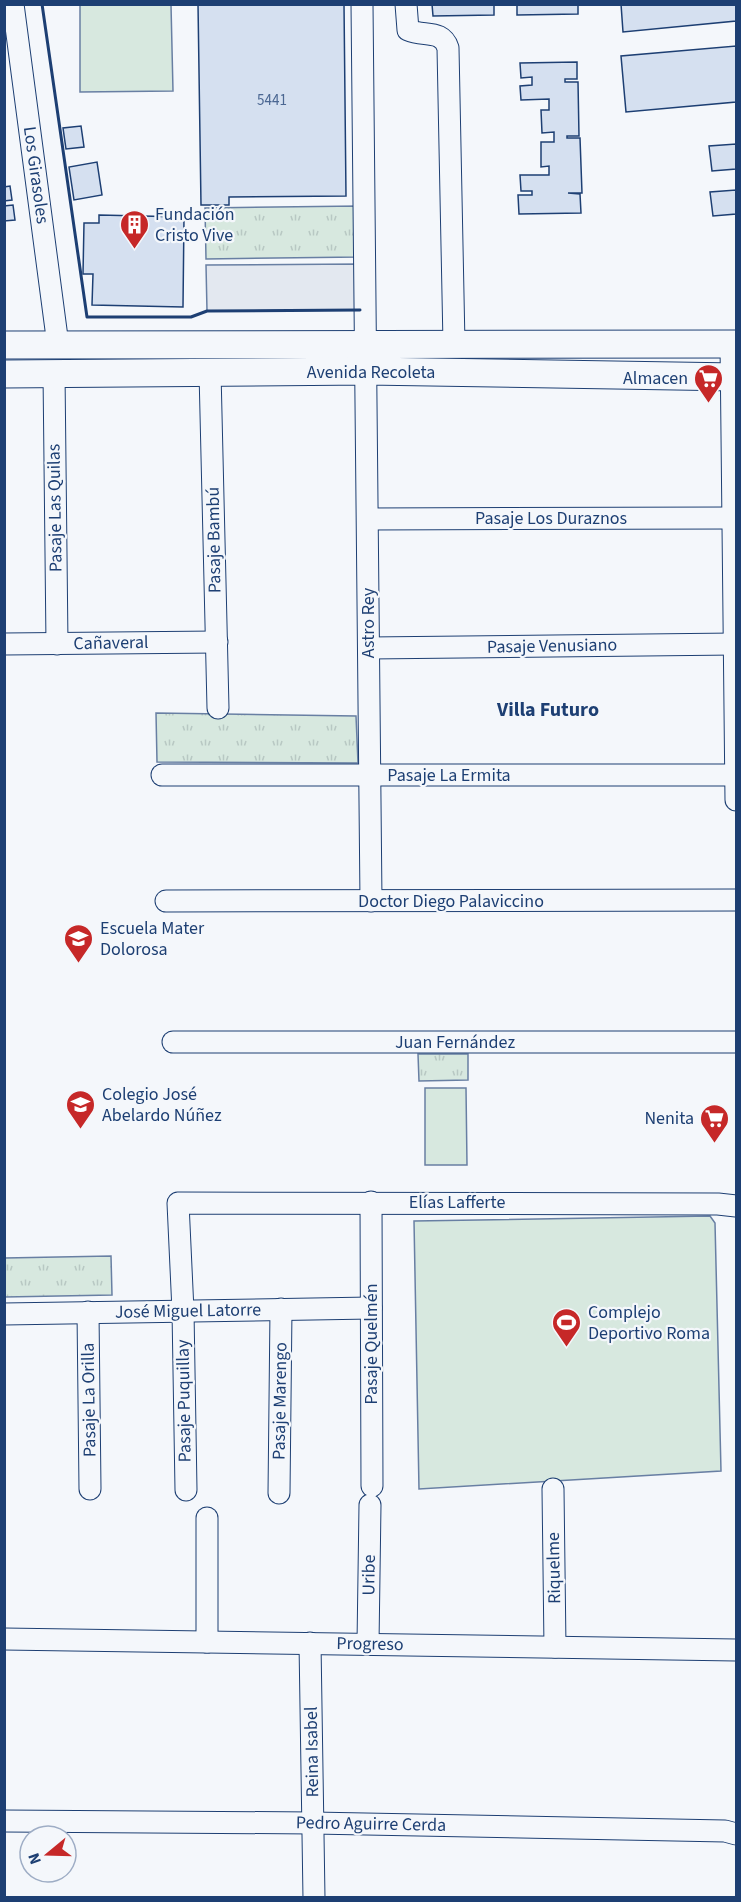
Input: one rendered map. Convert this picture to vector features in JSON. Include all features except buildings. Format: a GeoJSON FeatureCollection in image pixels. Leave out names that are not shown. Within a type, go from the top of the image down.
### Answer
{"type":"FeatureCollection","features":[{"type":"Feature","properties":{"kind":"main road","name":"Avenida Recoleta"},"geometry":{"type":"LineString","coordinates":[[16,345],[734,344]]}},
{"type":"Feature","properties":{"kind":"main road"},"geometry":{"type":"LineString","coordinates":[[16,345],[29,373]]}},
{"type":"Feature","properties":{"kind":"main road","name":"Avenida Recoleta"},"geometry":{"type":"LineString","coordinates":[[29,373],[367,371],[734,376]]}},
{"type":"Feature","properties":{"kind":"street","name":"Los Girasoles"},"geometry":{"type":"LineString","coordinates":[[13,4],[58,345]]}},
{"type":"Feature","properties":{"kind":"street","name":"Astro Rey"},"geometry":{"type":"LineString","coordinates":[[362,4],[371,901]]}},
{"type":"Feature","properties":{"kind":"street"},"geometry":{"type":"LineString","coordinates":[[406,4],[408,30],[417,34],[438,34],[446,40],[448,48],[454,344]]}},
{"type":"Feature","properties":{"kind":"street"},"geometry":{"type":"LineString","coordinates":[[734,344],[736,800]]}},
{"type":"Feature","properties":{"kind":"street","name":"Pasaje Bambú"},"geometry":{"type":"LineString","coordinates":[[210,372],[218,708]]}},
{"type":"Feature","properties":{"kind":"street","name":"Pasaje Las Quilas"},"geometry":{"type":"LineString","coordinates":[[29,373],[57,644]]}},
{"type":"Feature","properties":{"kind":"street","name":"Pasaje Los Duraznos"},"geometry":{"type":"LineString","coordinates":[[368,519],[733,518]]}},
{"type":"Feature","properties":{"kind":"street","name":"Cañaveral"},"geometry":{"type":"LineString","coordinates":[[4,645],[217,642]]}},
{"type":"Feature","properties":{"kind":"street","name":"Pasaje Venusiano"},"geometry":{"type":"LineString","coordinates":[[369,648],[735,644]]}},
{"type":"Feature","properties":{"kind":"street","name":"Pasaje La Ermita"},"geometry":{"type":"LineString","coordinates":[[162,775],[736,775]]}},
{"type":"Feature","properties":{"kind":"street","name":"Doctor Diego Palaviccino"},"geometry":{"type":"LineString","coordinates":[[166,901],[736,900]]}},
{"type":"Feature","properties":{"kind":"street","name":"Juan Fernández"},"geometry":{"type":"LineString","coordinates":[[172,1042],[736,1042]]}},
{"type":"Feature","properties":{"kind":"street","name":"Elías Lafferte"},"geometry":{"type":"LineString","coordinates":[[178,1203],[371,1202],[718,1204],[736,1206]]}},
{"type":"Feature","properties":{"kind":"street","name":"Pasaje Quelmén"},"geometry":{"type":"LineString","coordinates":[[371,1202],[371,1496]]}},
{"type":"Feature","properties":{"kind":"street","name":"Pasaje Puquillay"},"geometry":{"type":"LineString","coordinates":[[178,1203],[183,1311],[186,1490]]}},
{"type":"Feature","properties":{"kind":"street","name":"José Miguel Latorre"},"geometry":{"type":"LineString","coordinates":[[4,1314],[371,1308]]}},
{"type":"Feature","properties":{"kind":"street","name":"Pasaje Marengo"},"geometry":{"type":"LineString","coordinates":[[279,1493],[281,1309]]}},
{"type":"Feature","properties":{"kind":"street","name":"Pasaje La Orilla"},"geometry":{"type":"LineString","coordinates":[[88,1312],[90,1488]]}},
{"type":"Feature","properties":{"kind":"street","name":"Riquelme"},"geometry":{"type":"LineString","coordinates":[[553,1489],[555,1647]]}},
{"type":"Feature","properties":{"kind":"street","name":"Uribe"},"geometry":{"type":"LineString","coordinates":[[368,1644],[371,1496]]}},
{"type":"Feature","properties":{"kind":"street"},"geometry":{"type":"LineString","coordinates":[[207,1518],[207,1642]]}},
{"type":"Feature","properties":{"kind":"street","name":"Progreso"},"geometry":{"type":"LineString","coordinates":[[4,1639],[736,1650]]}},
{"type":"Feature","properties":{"kind":"street","name":"Reina Isabel"},"geometry":{"type":"LineString","coordinates":[[310,1643],[314,1898]]}},
{"type":"Feature","properties":{"kind":"street","name":"Pedro Aguirre Cerda"},"geometry":{"type":"LineString","coordinates":[[4,1821],[313,1823],[715,1831],[736,1834]]}},
{"type":"Feature","properties":{"kind":"green space"},"geometry":{"type":"Polygon","coordinates":[[[80,5],[171,5],[173,91],[80,92],[80,5]]]}},
{"type":"Feature","properties":{"kind":"green space"},"geometry":{"type":"Polygon","coordinates":[[[359,206],[359,257],[206,259],[205,208],[359,206]]]}},
{"type":"Feature","properties":{"kind":"green space"},"geometry":{"type":"Polygon","coordinates":[[[156,713],[356,716],[358,763],[157,762],[156,713]]]}},
{"type":"Feature","properties":{"kind":"green space"},"geometry":{"type":"Polygon","coordinates":[[[418,1054],[468,1054],[468,1080],[419,1081],[418,1054]]]}},
{"type":"Feature","properties":{"kind":"green space"},"geometry":{"type":"Polygon","coordinates":[[[425,1088],[466,1088],[467,1165],[425,1165],[425,1088]]]}},
{"type":"Feature","properties":{"kind":"green space","name":"Complejo Deportivo Roma"},"geometry":{"type":"Polygon","coordinates":[[[710,1216],[715,1223],[721,1471],[419,1489],[414,1221],[710,1216]]]}},
{"type":"Feature","properties":{"kind":"green space"},"geometry":{"type":"Polygon","coordinates":[[[111,1256],[112,1295],[5,1297],[5,1258],[111,1256]]]}},
{"type":"Feature","properties":{"kind":"shaded area"},"geometry":{"type":"Polygon","coordinates":[[[360,264],[360,310],[207,311],[206,265],[360,264]]]}},
{"type":"Feature","properties":{"kind":"wall"},"geometry":{"type":"LineString","coordinates":[[42,4],[87,317],[191,317],[207,311],[360,310]]}},
{"type":"Feature","properties":{"kind":"place","name":"Fundación Cristo Vive"},"geometry":{"type":"Point","coordinates":[134,250]}},
{"type":"Feature","properties":{"kind":"place","name":"Almacen"},"geometry":{"type":"Point","coordinates":[709,404]}},
{"type":"Feature","properties":{"kind":"place","name":"Escuela Mater Dolorosa"},"geometry":{"type":"Point","coordinates":[79,964]}},
{"type":"Feature","properties":{"kind":"place","name":"Colegio José Abelardo Núñez"},"geometry":{"type":"Point","coordinates":[81,1130]}},
{"type":"Feature","properties":{"kind":"place","name":"Nenita"},"geometry":{"type":"Point","coordinates":[715,1144]}},
{"type":"Feature","properties":{"kind":"place","name":"Complejo Deportivo Roma"},"geometry":{"type":"Point","coordinates":[567,1348]}},
{"type":"Feature","properties":{"kind":"district","name":"Villa Futuro"},"geometry":{"type":"Point","coordinates":[548,710]}}]}
